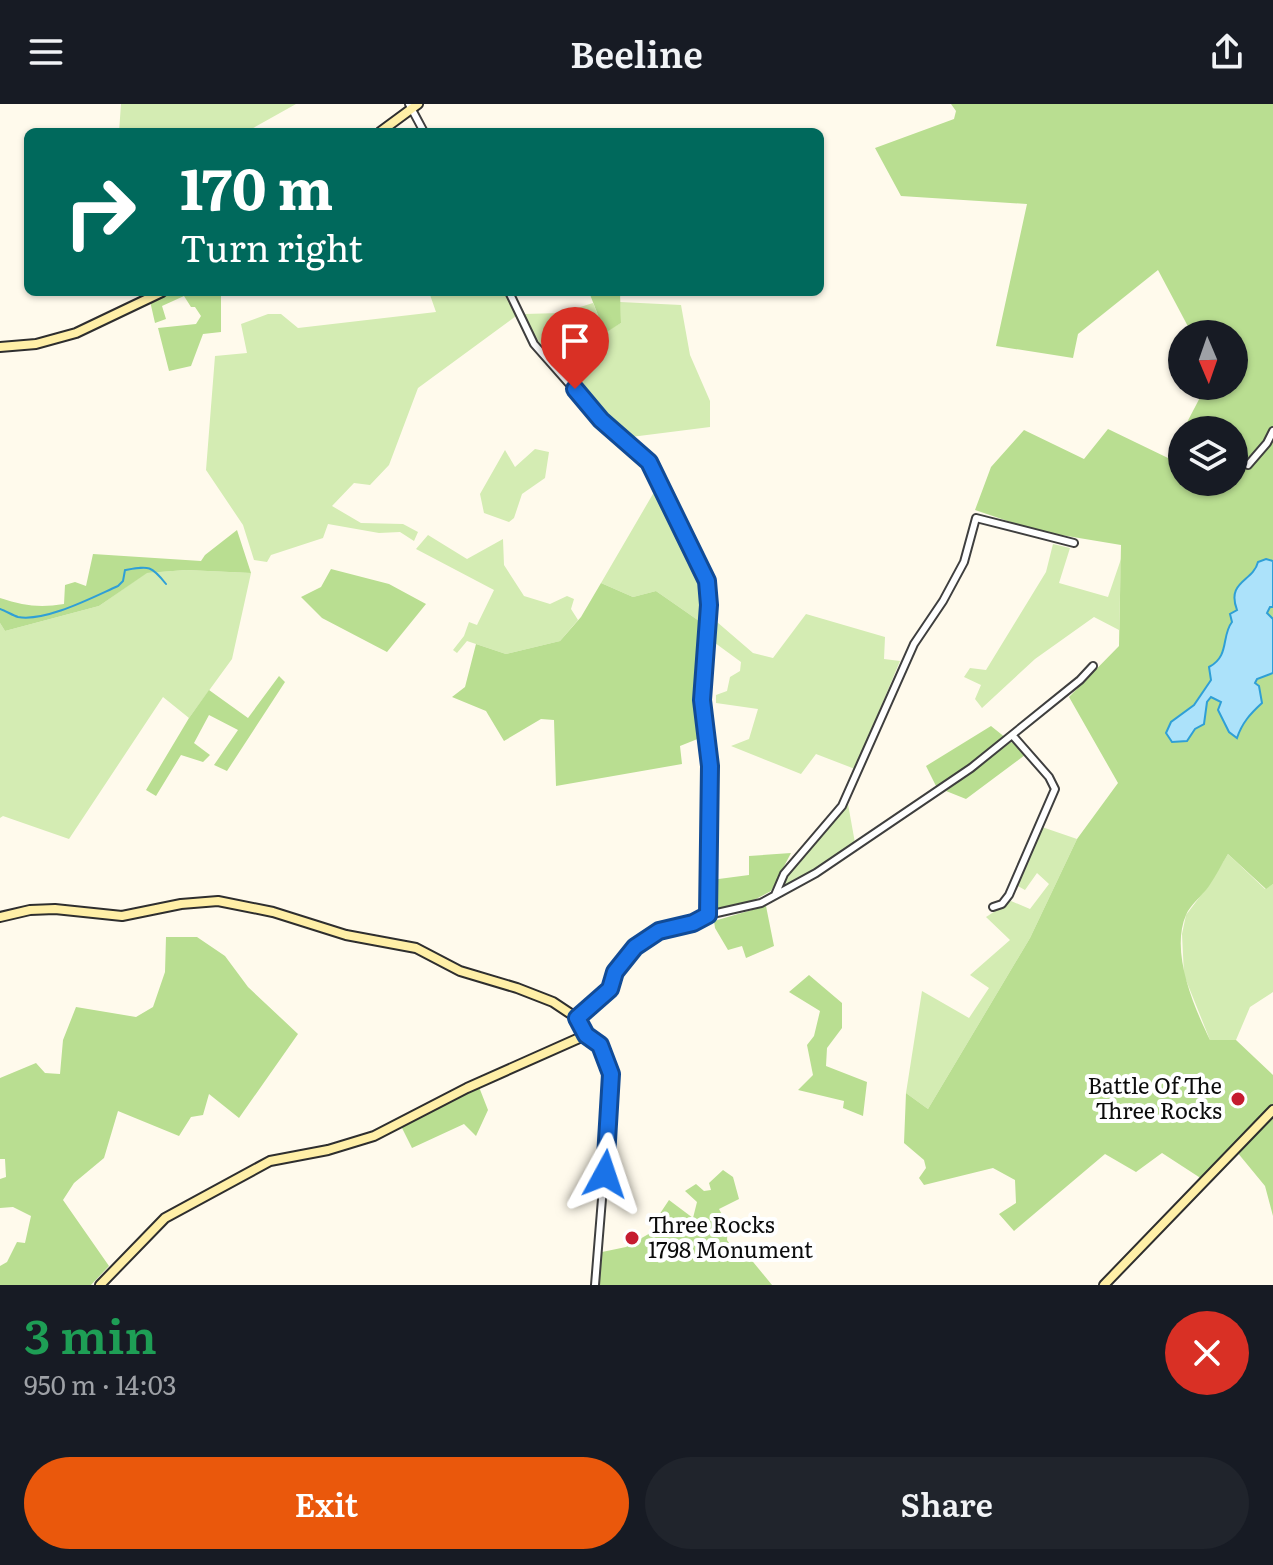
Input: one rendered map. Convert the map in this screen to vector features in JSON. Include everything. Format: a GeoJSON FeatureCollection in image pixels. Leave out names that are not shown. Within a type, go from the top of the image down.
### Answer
{"type":"FeatureCollection","features":[{"type":"Feature","properties":{"kind":"street"},"geometry":{"type":"LineString","coordinates":[[385,128],[412,106],[422,128]]}},
{"type":"Feature","properties":{"kind":"street"},"geometry":{"type":"LineString","coordinates":[[0,347],[36,344],[76,333],[154,296]]}},
{"type":"Feature","properties":{"kind":"street"},"geometry":{"type":"LineString","coordinates":[[511,296],[534,344],[601,420],[649,462],[707,581],[709,605],[702,700],[710,766],[708,915]]}},
{"type":"Feature","properties":{"kind":"street"},"geometry":{"type":"LineString","coordinates":[[1248,465],[1273,431]]}},
{"type":"Feature","properties":{"kind":"street"},"geometry":{"type":"LineString","coordinates":[[775,895],[784,874],[842,806],[914,644],[964,562],[976,518],[1074,543]]}},
{"type":"Feature","properties":{"kind":"street"},"geometry":{"type":"LineString","coordinates":[[577,1018],[610,989],[615,972],[635,947],[659,931],[693,923],[708,915],[761,903],[816,873],[889,826],[1013,736],[1093,666]]}},
{"type":"Feature","properties":{"kind":"street"},"geometry":{"type":"LineString","coordinates":[[993,907],[1002,904],[1009,895],[1055,789],[1049,777],[1013,736]]}},
{"type":"Feature","properties":{"kind":"street"},"geometry":{"type":"LineString","coordinates":[[0,917],[30,910],[55,909],[122,916],[181,904],[218,901],[273,912],[346,935],[416,948],[460,971],[553,1002],[577,1018],[586,1035],[600,1045],[611,1074],[595,1285]]}},
{"type":"Feature","properties":{"kind":"street"},"geometry":{"type":"LineString","coordinates":[[100,1285],[165,1218],[270,1161],[328,1150],[374,1136],[467,1088],[586,1035]]}},
{"type":"Feature","properties":{"kind":"street"},"geometry":{"type":"LineString","coordinates":[[1104,1285],[1271,1115]]}},
{"type":"Feature","properties":{"kind":"green space"},"geometry":{"type":"Polygon","coordinates":[[[121,104],[296,104],[253,128],[119,128],[121,104]]]}},
{"type":"Feature","properties":{"kind":"green space"},"geometry":{"type":"Polygon","coordinates":[[[951,104],[1273,104],[1273,884],[1266,889],[1228,854],[1209,886],[1188,911],[1181,946],[1191,996],[1210,1040],[1236,1040],[1273,1075],[1273,1104],[1202,1179],[1162,1153],[1136,1172],[1105,1154],[1014,1231],[999,1214],[1016,1203],[1015,1180],[993,1168],[924,1185],[919,1178],[926,1168],[924,1160],[904,1143],[906,1093],[928,1109],[1030,938],[1077,839],[1118,783],[1069,697],[1119,646],[1121,545],[1037,531],[975,510],[991,467],[1024,430],[1084,459],[1108,429],[1168,458],[1168,496],[1248,496],[1248,416],[1190,416],[1199,400],[1248,400],[1248,320],[1185,320],[1158,270],[1078,334],[1073,358],[996,346],[1027,204],[901,196],[875,148],[954,119],[956,111],[951,104]]]}},
{"type":"Feature","properties":{"kind":"green space"},"geometry":{"type":"Polygon","coordinates":[[[163,296],[184,296],[162,306],[166,319],[155,323],[150,301],[163,296]]]}},
{"type":"Feature","properties":{"kind":"green space"},"geometry":{"type":"Polygon","coordinates":[[[184,296],[221,296],[221,332],[203,334],[191,366],[169,371],[158,328],[196,324],[201,316],[195,307],[191,307],[184,296]]]}},
{"type":"Feature","properties":{"kind":"green space"},"geometry":{"type":"Polygon","coordinates":[[[430,296],[508,296],[516,316],[418,388],[389,465],[370,485],[354,483],[332,506],[361,523],[403,524],[418,532],[414,541],[400,532],[379,533],[328,524],[323,538],[271,555],[267,562],[254,560],[243,525],[206,470],[215,356],[247,353],[241,324],[268,314],[281,314],[298,328],[436,312],[430,296]]]}},
{"type":"Feature","properties":{"kind":"green space"},"geometry":{"type":"Polygon","coordinates":[[[591,296],[620,296],[621,323],[605,333],[591,296]]]}},
{"type":"Feature","properties":{"kind":"green space"},"geometry":{"type":"Polygon","coordinates":[[[620,302],[681,305],[690,355],[710,401],[710,427],[631,437],[557,366],[524,314],[561,313],[593,303],[605,332],[621,323],[620,302]]]}},
{"type":"Feature","properties":{"kind":"green space"},"geometry":{"type":"Polygon","coordinates":[[[535,449],[549,452],[545,478],[522,494],[514,518],[509,522],[484,513],[480,494],[505,450],[515,467],[535,449]]]}},
{"type":"Feature","properties":{"kind":"green space"},"geometry":{"type":"Polygon","coordinates":[[[657,487],[703,588],[702,623],[656,591],[633,597],[601,583],[657,487]]]}},
{"type":"Feature","properties":{"kind":"green space"},"geometry":{"type":"Polygon","coordinates":[[[237,530],[251,573],[186,570],[147,573],[99,606],[5,631],[0,623],[0,598],[32,606],[64,604],[65,585],[75,582],[86,586],[93,554],[201,561],[237,530]]]}},
{"type":"Feature","properties":{"kind":"green space"},"geometry":{"type":"Polygon","coordinates":[[[428,535],[467,559],[503,539],[504,565],[524,596],[550,604],[567,596],[574,599],[571,609],[578,620],[560,641],[506,654],[467,641],[457,653],[453,650],[464,636],[469,622],[477,625],[494,590],[416,549],[428,535]]]}},
{"type":"Feature","properties":{"kind":"green space"},"geometry":{"type":"Polygon","coordinates":[[[1053,544],[1070,548],[1059,583],[1108,597],[1121,559],[1119,630],[1094,617],[1035,659],[982,708],[975,699],[981,685],[964,677],[970,668],[986,670],[1046,572],[1053,544]]]}},
{"type":"Feature","properties":{"kind":"green space"},"geometry":{"type":"Polygon","coordinates":[[[331,569],[389,584],[426,604],[387,652],[322,618],[301,597],[321,587],[331,569]]]}},
{"type":"Feature","properties":{"kind":"green space"},"geometry":{"type":"Polygon","coordinates":[[[186,570],[251,573],[232,659],[189,718],[163,697],[69,839],[3,816],[0,818],[0,623],[5,631],[99,606],[146,573],[186,570]]]}},
{"type":"Feature","properties":{"kind":"green space"},"geometry":{"type":"Polygon","coordinates":[[[601,583],[633,597],[656,591],[702,623],[696,682],[700,738],[680,746],[682,764],[556,786],[554,720],[541,719],[504,741],[486,711],[452,697],[465,687],[476,644],[506,654],[560,641],[581,617],[601,583]]]}},
{"type":"Feature","properties":{"kind":"green space"},"geometry":{"type":"Polygon","coordinates":[[[806,614],[885,637],[884,659],[900,661],[855,769],[816,754],[801,774],[731,746],[749,739],[758,709],[716,703],[716,695],[727,691],[730,677],[740,671],[741,662],[711,640],[717,622],[753,653],[773,658],[806,614]]]}},
{"type":"Feature","properties":{"kind":"green space"},"geometry":{"type":"Polygon","coordinates":[[[279,676],[285,682],[227,771],[214,765],[238,730],[209,715],[194,743],[210,755],[203,762],[181,755],[156,796],[146,790],[209,690],[248,718],[279,676]]]}},
{"type":"Feature","properties":{"kind":"green space"},"geometry":{"type":"Polygon","coordinates":[[[991,726],[1006,738],[937,788],[926,766],[991,726]]]}},
{"type":"Feature","properties":{"kind":"green space"},"geometry":{"type":"Polygon","coordinates":[[[1011,742],[1020,747],[1025,755],[966,799],[946,791],[1011,742]]]}},
{"type":"Feature","properties":{"kind":"green space"},"geometry":{"type":"Polygon","coordinates":[[[848,804],[855,843],[782,889],[788,874],[848,804]]]}},
{"type":"Feature","properties":{"kind":"green space"},"geometry":{"type":"Polygon","coordinates":[[[1042,827],[1077,839],[1030,938],[928,1109],[906,1093],[922,991],[969,1018],[989,988],[970,975],[1010,940],[986,917],[1011,901],[1030,909],[1049,884],[1037,873],[1025,890],[1016,885],[1042,827]]]}},
{"type":"Feature","properties":{"kind":"green space"},"geometry":{"type":"Polygon","coordinates":[[[791,853],[771,891],[754,900],[713,910],[711,880],[749,875],[749,856],[791,853]]]}},
{"type":"Feature","properties":{"kind":"green space"},"geometry":{"type":"Polygon","coordinates":[[[1228,854],[1265,889],[1273,884],[1273,992],[1250,1007],[1236,1040],[1210,1040],[1184,975],[1182,934],[1186,915],[1228,854]]]}},
{"type":"Feature","properties":{"kind":"green space"},"geometry":{"type":"Polygon","coordinates":[[[766,906],[774,946],[746,958],[742,946],[728,950],[714,921],[766,906]]]}},
{"type":"Feature","properties":{"kind":"green space"},"geometry":{"type":"Polygon","coordinates":[[[166,937],[197,937],[225,956],[248,987],[298,1034],[239,1118],[209,1094],[203,1115],[191,1117],[179,1136],[118,1111],[104,1158],[74,1183],[63,1200],[109,1266],[91,1285],[0,1285],[0,1266],[7,1262],[17,1242],[25,1243],[31,1216],[13,1207],[0,1208],[0,1179],[6,1177],[5,1159],[0,1159],[0,1078],[36,1063],[45,1073],[60,1074],[63,1040],[76,1007],[136,1017],[153,1007],[165,972],[166,937]]]}},
{"type":"Feature","properties":{"kind":"green space"},"geometry":{"type":"Polygon","coordinates":[[[809,975],[842,1003],[842,1028],[827,1048],[826,1066],[867,1082],[863,1116],[843,1108],[844,1101],[798,1090],[813,1075],[807,1045],[814,1036],[820,1011],[789,992],[809,975]]]}},
{"type":"Feature","properties":{"kind":"green space"},"geometry":{"type":"Polygon","coordinates":[[[479,1087],[488,1110],[476,1136],[464,1124],[412,1148],[401,1126],[479,1087]]]}},
{"type":"Feature","properties":{"kind":"green space"},"geometry":{"type":"Polygon","coordinates":[[[1273,1116],[1273,1216],[1265,1186],[1237,1152],[1273,1116]]]}},
{"type":"Feature","properties":{"kind":"green space"},"geometry":{"type":"Polygon","coordinates":[[[723,1170],[733,1177],[739,1199],[719,1209],[728,1226],[727,1240],[735,1252],[740,1246],[772,1285],[599,1285],[602,1252],[626,1247],[659,1228],[659,1215],[669,1200],[693,1218],[697,1202],[685,1191],[696,1184],[704,1191],[711,1190],[709,1183],[723,1170]]]}},
{"type":"Feature","properties":{"kind":"water"},"geometry":{"type":"Polygon","coordinates":[[[1266,559],[1273,561],[1273,607],[1267,613],[1273,619],[1273,673],[1257,679],[1255,683],[1259,686],[1262,703],[1247,719],[1237,738],[1229,732],[1218,710],[1221,702],[1211,697],[1207,702],[1204,724],[1195,729],[1187,741],[1172,742],[1166,733],[1171,722],[1194,705],[1211,680],[1209,667],[1223,652],[1232,622],[1230,614],[1237,610],[1237,587],[1258,562],[1266,559]]]}},
{"type":"Feature","properties":{"kind":"waterway"},"geometry":{"type":"LineString","coordinates":[[0,609],[29,618],[55,612],[118,586],[123,581],[125,570],[153,570],[166,584]]}},
{"type":"Feature","properties":{"kind":"place","name":"Battle Of The Three Rocks"},"geometry":{"type":"Point","coordinates":[1238,1099]}},
{"type":"Feature","properties":{"kind":"place","name":"Three Rocks 1798 Monument"},"geometry":{"type":"Point","coordinates":[632,1238]}},
{"type":"Feature","properties":{"kind":"route"},"geometry":{"type":"LineString","coordinates":[[575,389],[601,420],[649,462],[707,581],[709,605],[702,700],[710,766],[708,915],[693,923],[659,931],[635,947],[615,972],[610,989],[577,1018],[586,1035],[600,1045],[611,1074],[605,1174]]}}]}
